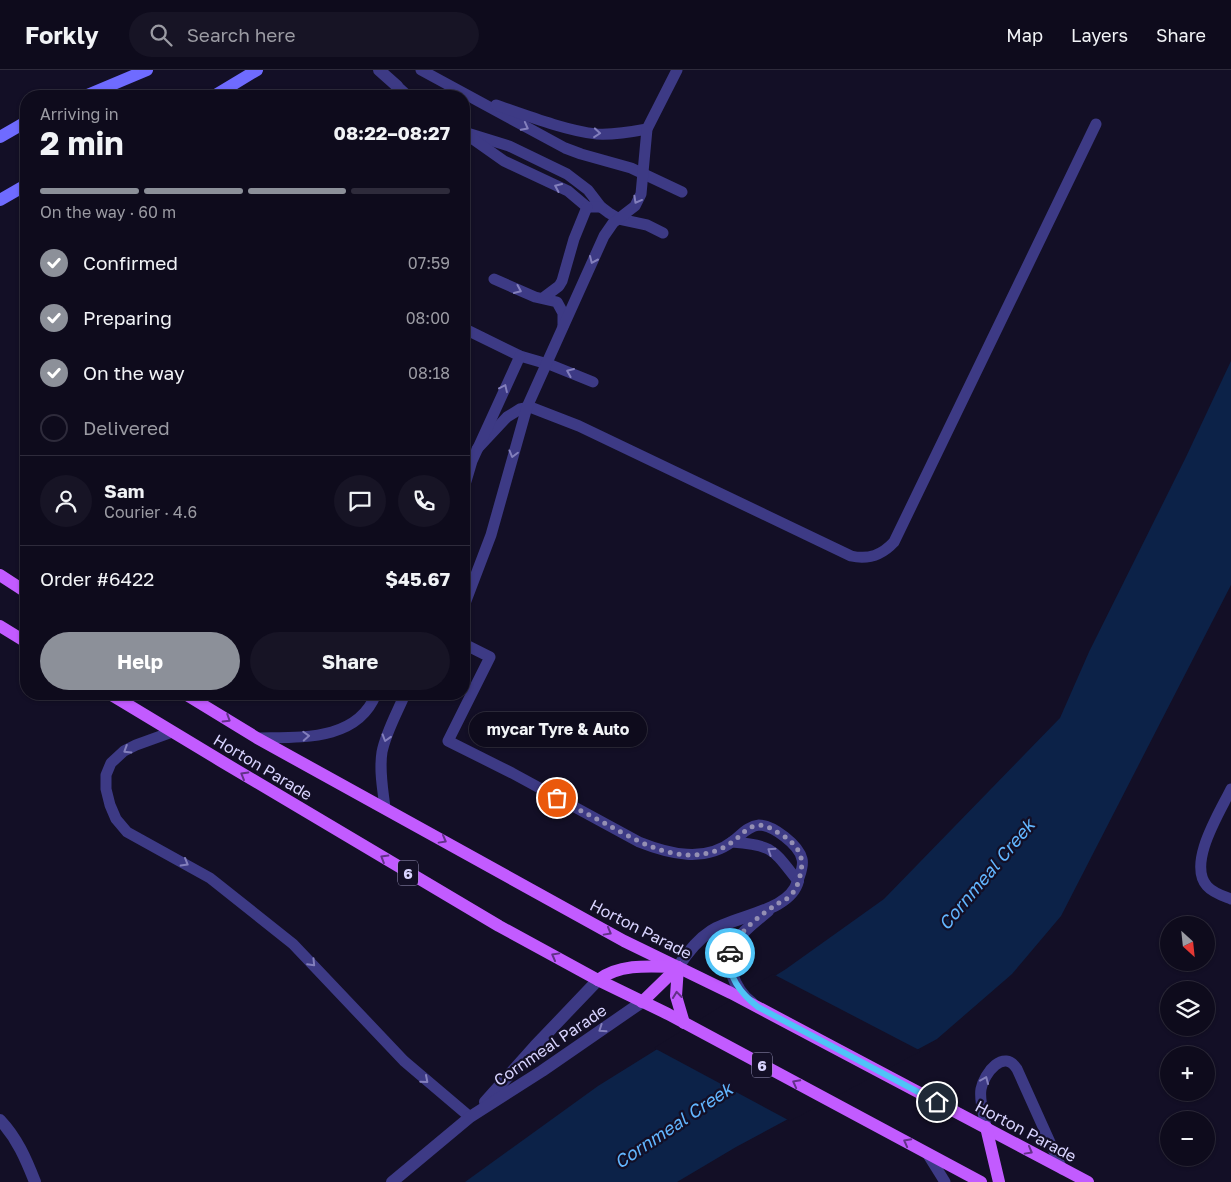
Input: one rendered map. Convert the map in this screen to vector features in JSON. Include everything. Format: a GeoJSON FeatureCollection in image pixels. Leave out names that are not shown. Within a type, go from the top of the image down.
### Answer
{"type":"FeatureCollection","features":[{"type":"Feature","properties":{"kind":"main road"},"geometry":{"type":"LineString","coordinates":[[99,90],[147,70]]}},
{"type":"Feature","properties":{"kind":"main road"},"geometry":{"type":"LineString","coordinates":[[224,90],[257,70]]}},
{"type":"Feature","properties":{"kind":"main road"},"geometry":{"type":"LineString","coordinates":[[0,137],[20,125]]}},
{"type":"Feature","properties":{"kind":"main road"},"geometry":{"type":"LineString","coordinates":[[0,200],[20,188]]}},
{"type":"Feature","properties":{"kind":"main road"},"geometry":{"type":"LineString","coordinates":[[0,575],[20,588]]}},
{"type":"Feature","properties":{"kind":"main road"},"geometry":{"type":"LineString","coordinates":[[0,626],[20,638]]}},
{"type":"Feature","properties":{"kind":"main road","name":"Horton Parade"},"geometry":{"type":"LineString","coordinates":[[120,700],[499,926],[598,980],[685,1023],[981,1182]]}},
{"type":"Feature","properties":{"kind":"main road","name":"Horton Parade"},"geometry":{"type":"LineString","coordinates":[[195,700],[257,738],[618,938],[678,967],[735,990],[758,1007],[1088,1182]]}},
{"type":"Feature","properties":{"kind":"main road"},"geometry":{"type":"LineString","coordinates":[[598,980],[608,973],[633,967],[678,967]]}},
{"type":"Feature","properties":{"kind":"main road"},"geometry":{"type":"LineString","coordinates":[[642,1002],[678,967]]}},
{"type":"Feature","properties":{"kind":"main road"},"geometry":{"type":"LineString","coordinates":[[678,967],[676,996],[685,1023]]}},
{"type":"Feature","properties":{"kind":"main road"},"geometry":{"type":"LineString","coordinates":[[986,1127],[1000,1182]]}},
{"type":"Feature","properties":{"kind":"street"},"geometry":{"type":"LineString","coordinates":[[379,70],[397,86]]}},
{"type":"Feature","properties":{"kind":"street"},"geometry":{"type":"LineString","coordinates":[[735,990],[730,965],[732,947],[743,932],[796,890],[798,881]]}},
{"type":"Feature","properties":{"kind":"street"},"geometry":{"type":"LineString","coordinates":[[678,967],[696,942],[711,931],[730,921],[774,906]]}},
{"type":"Feature","properties":{"kind":"street","name":"Cornmeal Parade"},"geometry":{"type":"LineString","coordinates":[[473,1116],[535,1046],[598,980]]}},
{"type":"Feature","properties":{"kind":"street","name":"Cornmeal Parade"},"geometry":{"type":"LineString","coordinates":[[392,1182],[473,1116],[642,1002]]}},
{"type":"Feature","properties":{"kind":"street"},"geometry":{"type":"LineString","coordinates":[[0,1120],[9,1129],[20,1147],[35,1182]]}},
{"type":"Feature","properties":{"kind":"lane"},"geometry":{"type":"LineString","coordinates":[[421,70],[459,90]]}},
{"type":"Feature","properties":{"kind":"lane"},"geometry":{"type":"LineString","coordinates":[[470,590],[491,534],[526,407],[604,236],[613,223],[634,206],[641,194],[647,130],[677,70]]}},
{"type":"Feature","properties":{"kind":"lane"},"geometry":{"type":"LineString","coordinates":[[397,86],[401,90]]}},
{"type":"Feature","properties":{"kind":"lane"},"geometry":{"type":"LineString","coordinates":[[470,95],[523,114],[586,132],[608,134],[647,130]]}},
{"type":"Feature","properties":{"kind":"lane"},"geometry":{"type":"LineString","coordinates":[[470,96],[565,148],[631,168],[682,192]]}},
{"type":"Feature","properties":{"kind":"lane"},"geometry":{"type":"LineString","coordinates":[[477,449],[507,417],[526,407],[545,411],[851,556],[873,557],[886,551],[894,542],[1096,124]]}},
{"type":"Feature","properties":{"kind":"lane"},"geometry":{"type":"LineString","coordinates":[[470,134],[509,146],[568,174],[588,190],[601,207],[618,219],[647,225],[664,233]]}},
{"type":"Feature","properties":{"kind":"lane"},"geometry":{"type":"LineString","coordinates":[[470,136],[504,161],[568,191],[588,207],[601,207]]}},
{"type":"Feature","properties":{"kind":"lane"},"geometry":{"type":"LineString","coordinates":[[543,298],[559,286],[562,281],[572,244],[588,207]]}},
{"type":"Feature","properties":{"kind":"lane"},"geometry":{"type":"LineString","coordinates":[[494,279],[529,295],[555,301],[560,306],[563,318],[562,330]]}},
{"type":"Feature","properties":{"kind":"lane"},"geometry":{"type":"LineString","coordinates":[[470,331],[520,356],[546,363],[593,382]]}},
{"type":"Feature","properties":{"kind":"lane"},"geometry":{"type":"LineString","coordinates":[[470,467],[520,356]]}},
{"type":"Feature","properties":{"kind":"lane"},"geometry":{"type":"LineString","coordinates":[[470,647],[490,657],[470,697]]}},
{"type":"Feature","properties":{"kind":"lane"},"geometry":{"type":"LineString","coordinates":[[257,738],[305,737],[334,732],[350,725],[360,717],[373,700]]}},
{"type":"Feature","properties":{"kind":"lane"},"geometry":{"type":"LineString","coordinates":[[385,808],[382,751],[391,725],[403,700]]}},
{"type":"Feature","properties":{"kind":"lane"},"geometry":{"type":"LineString","coordinates":[[468,700],[448,741],[512,773],[639,842],[661,850],[678,854],[711,852],[732,842],[754,826],[764,826],[791,842],[802,857],[798,881]]}},
{"type":"Feature","properties":{"kind":"lane"},"geometry":{"type":"LineString","coordinates":[[172,732],[124,751],[111,763],[106,775],[106,789],[116,819],[127,832],[210,878],[293,944],[404,1061],[473,1116]]}},
{"type":"Feature","properties":{"kind":"lane"},"geometry":{"type":"LineString","coordinates":[[1231,789],[1206,843],[1201,856],[1200,868],[1203,879],[1208,887],[1231,900]]}},
{"type":"Feature","properties":{"kind":"lane"},"geometry":{"type":"LineString","coordinates":[[732,842],[754,843],[774,851],[798,881]]}},
{"type":"Feature","properties":{"kind":"lane"},"geometry":{"type":"LineString","coordinates":[[986,1127],[980,1096],[982,1084],[987,1073],[993,1067],[1004,1061],[1011,1062],[1017,1069],[1062,1169]]}},
{"type":"Feature","properties":{"kind":"lane"},"geometry":{"type":"LineString","coordinates":[[927,1153],[945,1182]]}},
{"type":"Feature","properties":{"kind":"water","name":"Cornmeal Creek"},"geometry":{"type":"Polygon","coordinates":[[[1231,361],[1231,585],[1061,916],[1012,974],[937,1039],[736,1147],[677,1182],[465,1182],[598,1086],[786,969],[884,899],[1060,718],[1089,652],[1186,457],[1231,361]]]}},
{"type":"Feature","properties":{"kind":"pier"},"geometry":{"type":"Polygon","coordinates":[[[773,974],[921,1051],[790,1121],[654,1048],[773,974]]]}},
{"type":"Feature","properties":{"kind":"way so far"},"geometry":{"type":"LineString","coordinates":[[557,798],[639,842],[678,854],[711,852],[732,842],[750,828],[758,826],[770,828],[795,846],[802,859],[802,869],[796,890],[743,932],[736,940],[730,953]]}},
{"type":"Feature","properties":{"kind":"place","name":"mycar Tyre & Auto"},"geometry":{"type":"Point","coordinates":[557,798]}},
{"type":"Feature","properties":{"kind":"route"},"geometry":{"type":"LineString","coordinates":[[730,953],[731,970],[739,989],[748,1000],[937,1102]]}}]}
